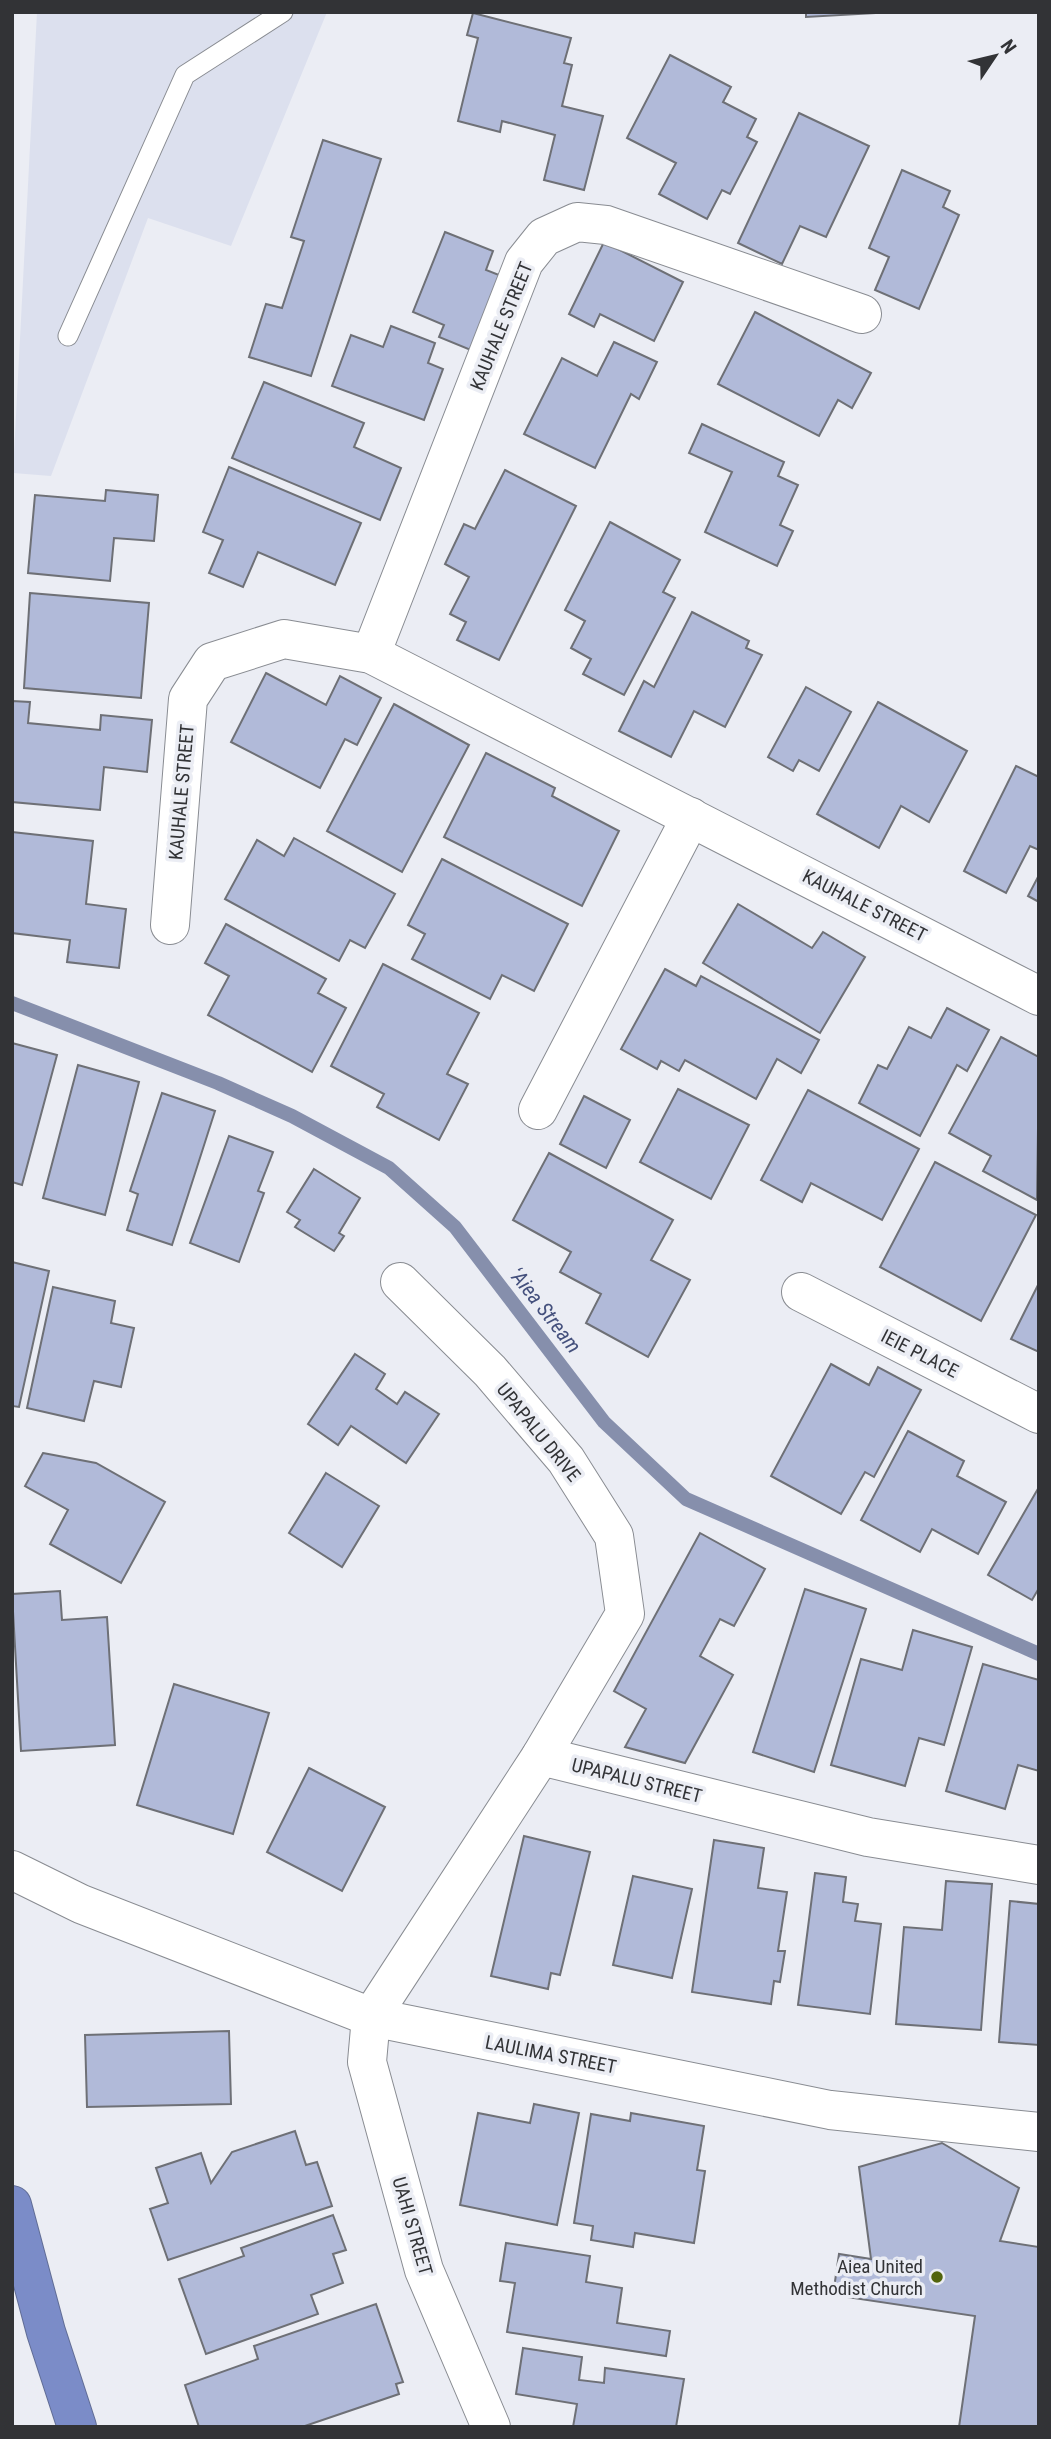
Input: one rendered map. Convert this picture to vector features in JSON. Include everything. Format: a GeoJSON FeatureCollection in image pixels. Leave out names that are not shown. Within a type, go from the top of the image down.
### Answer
{"type":"FeatureCollection","features":[{"type":"Feature","properties":{"kind":"highway"},"geometry":{"type":"LineString","coordinates":[[12,2205],[46,2332],[77,2427]]}},
{"type":"Feature","properties":{"kind":"street","name":"KAUHALE STREET"},"geometry":{"type":"LineString","coordinates":[[371,654],[524,262],[544,237],[577,222],[606,225],[862,314]]}},
{"type":"Feature","properties":{"kind":"street","name":"KAUHALE STREET"},"geometry":{"type":"LineString","coordinates":[[170,925],[188,699],[212,662],[284,639],[371,654],[1039,996]]}},
{"type":"Feature","properties":{"kind":"street"},"geometry":{"type":"LineString","coordinates":[[538,1110],[691,817]]}},
{"type":"Feature","properties":{"kind":"street","name":"UPAPALU DRIVE"},"geometry":{"type":"LineString","coordinates":[[400,1282],[490,1371],[566,1460],[614,1536],[625,1614],[541,1756]]}},
{"type":"Feature","properties":{"kind":"street","name":"IEIE PLACE"},"geometry":{"type":"LineString","coordinates":[[801,1292],[1039,1414]]}},
{"type":"Feature","properties":{"kind":"street"},"geometry":{"type":"LineString","coordinates":[[371,2017],[541,1756]]}},
{"type":"Feature","properties":{"kind":"street","name":"UPAPALU STREET"},"geometry":{"type":"LineString","coordinates":[[541,1756],[869,1837],[1039,1865]]}},
{"type":"Feature","properties":{"kind":"street","name":"LAULIMA STREET"},"geometry":{"type":"LineString","coordinates":[[12,1870],[77,1919],[371,2017],[830,2110],[1039,2132]]}},
{"type":"Feature","properties":{"kind":"street","name":"UAHI STREET"},"geometry":{"type":"LineString","coordinates":[[371,2017],[366,2062],[424,2270],[491,2427]]}},
{"type":"Feature","properties":{"kind":"lane"},"geometry":{"type":"LineString","coordinates":[[68,336],[185,75],[283,12]]}},
{"type":"Feature","properties":{"kind":"shaded area"},"geometry":{"type":"Polygon","coordinates":[[[37,12],[327,12],[231,246],[148,218],[51,476],[13,473],[37,12]]]}},
{"type":"Feature","properties":{"kind":"building"},"geometry":{"type":"Polygon","coordinates":[[[806,12],[877,12],[878,13],[806,17],[806,12]]]}},
{"type":"Feature","properties":{"kind":"building"},"geometry":{"type":"Polygon","coordinates":[[[473,13],[571,38],[564,63],[572,65],[562,106],[603,116],[584,190],[544,180],[555,135],[502,121],[500,132],[458,121],[478,38],[467,35],[473,13]]]}},
{"type":"Feature","properties":{"kind":"building"},"geometry":{"type":"Polygon","coordinates":[[[670,55],[731,87],[723,102],[756,119],[747,137],[757,142],[730,194],[722,190],[707,219],[659,194],[676,163],[627,138],[670,55]]]}},
{"type":"Feature","properties":{"kind":"building"},"geometry":{"type":"Polygon","coordinates":[[[799,113],[869,146],[826,237],[800,226],[782,264],[738,243],[799,113]]]}},
{"type":"Feature","properties":{"kind":"building"},"geometry":{"type":"Polygon","coordinates":[[[323,140],[381,159],[311,376],[249,357],[266,304],[282,308],[304,241],[291,237],[323,140]]]}},
{"type":"Feature","properties":{"kind":"building"},"geometry":{"type":"Polygon","coordinates":[[[902,170],[950,191],[943,207],[959,215],[919,309],[875,290],[889,257],[869,248],[902,170]]]}},
{"type":"Feature","properties":{"kind":"building"},"geometry":{"type":"Polygon","coordinates":[[[445,232],[493,251],[486,270],[509,279],[478,353],[439,337],[444,325],[413,312],[445,232]]]}},
{"type":"Feature","properties":{"kind":"building"},"geometry":{"type":"Polygon","coordinates":[[[604,242],[683,282],[654,341],[600,314],[594,327],[569,314],[604,242]]]}},
{"type":"Feature","properties":{"kind":"building"},"geometry":{"type":"Polygon","coordinates":[[[755,312],[871,373],[852,408],[838,400],[819,436],[718,384],[755,312]]]}},
{"type":"Feature","properties":{"kind":"building"},"geometry":{"type":"Polygon","coordinates":[[[391,326],[435,343],[428,363],[443,369],[424,420],[332,386],[351,335],[383,347],[391,326]]]}},
{"type":"Feature","properties":{"kind":"building"},"geometry":{"type":"Polygon","coordinates":[[[614,342],[657,362],[639,399],[631,394],[595,468],[524,434],[562,358],[597,376],[614,342]]]}},
{"type":"Feature","properties":{"kind":"building"},"geometry":{"type":"Polygon","coordinates":[[[264,382],[364,423],[354,447],[401,468],[380,520],[232,458],[264,382]]]}},
{"type":"Feature","properties":{"kind":"building"},"geometry":{"type":"Polygon","coordinates":[[[702,424],[784,462],[778,476],[798,485],[780,525],[793,531],[777,566],[705,532],[732,472],[689,453],[702,424]]]}},
{"type":"Feature","properties":{"kind":"building"},"geometry":{"type":"Polygon","coordinates":[[[229,467],[361,523],[335,585],[258,552],[243,587],[209,573],[223,540],[203,532],[229,467]]]}},
{"type":"Feature","properties":{"kind":"building"},"geometry":{"type":"Polygon","coordinates":[[[505,470],[576,506],[499,660],[457,640],[466,622],[450,614],[469,577],[445,564],[464,524],[475,529],[505,470]]]}},
{"type":"Feature","properties":{"kind":"building"},"geometry":{"type":"Polygon","coordinates":[[[106,490],[158,495],[154,541],[114,538],[110,581],[28,573],[35,495],[105,501],[106,490]]]}},
{"type":"Feature","properties":{"kind":"building"},"geometry":{"type":"Polygon","coordinates":[[[610,522],[680,560],[663,592],[675,598],[624,695],[583,674],[591,659],[571,648],[585,621],[565,610],[610,522]]]}},
{"type":"Feature","properties":{"kind":"building"},"geometry":{"type":"Polygon","coordinates":[[[30,593],[149,603],[141,698],[24,688],[30,593]]]}},
{"type":"Feature","properties":{"kind":"building"},"geometry":{"type":"Polygon","coordinates":[[[692,612],[749,641],[746,648],[762,655],[725,727],[694,711],[671,757],[619,731],[644,681],[654,687],[692,612]]]}},
{"type":"Feature","properties":{"kind":"building"},"geometry":{"type":"Polygon","coordinates":[[[266,673],[326,705],[340,676],[381,698],[357,745],[345,739],[320,788],[231,742],[266,673]]]}},
{"type":"Feature","properties":{"kind":"building"},"geometry":{"type":"Polygon","coordinates":[[[806,687],[851,712],[819,771],[799,760],[793,771],[768,757],[806,687]]]}},
{"type":"Feature","properties":{"kind":"building"},"geometry":{"type":"Polygon","coordinates":[[[12,701],[30,702],[28,723],[100,730],[101,715],[152,720],[147,772],[104,767],[100,810],[12,802],[12,701]]]}},
{"type":"Feature","properties":{"kind":"building"},"geometry":{"type":"Polygon","coordinates":[[[878,702],[967,751],[929,822],[901,806],[879,848],[817,814],[878,702]]]}},
{"type":"Feature","properties":{"kind":"building"},"geometry":{"type":"Polygon","coordinates":[[[394,704],[469,745],[402,872],[327,831],[394,704]]]}},
{"type":"Feature","properties":{"kind":"building"},"geometry":{"type":"Polygon","coordinates":[[[486,753],[555,788],[552,796],[619,831],[582,906],[444,837],[486,753]]]}},
{"type":"Feature","properties":{"kind":"building"},"geometry":{"type":"Polygon","coordinates":[[[1016,766],[1039,777],[1039,850],[1030,846],[1006,893],[964,871],[1016,766]]]}},
{"type":"Feature","properties":{"kind":"building"},"geometry":{"type":"Polygon","coordinates":[[[12,832],[93,841],[86,904],[126,909],[119,968],[67,962],[70,940],[12,933],[12,832]]]}},
{"type":"Feature","properties":{"kind":"building"},"geometry":{"type":"Polygon","coordinates":[[[294,838],[395,894],[365,948],[350,940],[339,961],[225,899],[257,840],[284,856],[294,838]]]}},
{"type":"Feature","properties":{"kind":"building"},"geometry":{"type":"Polygon","coordinates":[[[442,859],[568,924],[534,991],[502,975],[490,999],[412,959],[425,934],[408,925],[442,859]]]}},
{"type":"Feature","properties":{"kind":"building"},"geometry":{"type":"Polygon","coordinates":[[[1039,875],[1039,902],[1028,896],[1039,875]]]}},
{"type":"Feature","properties":{"kind":"building"},"geometry":{"type":"Polygon","coordinates":[[[738,904],[812,948],[823,932],[865,957],[820,1033],[703,963],[738,904]]]}},
{"type":"Feature","properties":{"kind":"building"},"geometry":{"type":"Polygon","coordinates":[[[226,924],[326,979],[318,993],[346,1008],[312,1072],[208,1015],[229,976],[205,963],[226,924]]]}},
{"type":"Feature","properties":{"kind":"building"},"geometry":{"type":"Polygon","coordinates":[[[383,964],[479,1013],[447,1074],[468,1084],[439,1140],[377,1107],[384,1094],[331,1066],[383,964]]]}},
{"type":"Feature","properties":{"kind":"building"},"geometry":{"type":"Polygon","coordinates":[[[665,969],[696,986],[701,976],[819,1040],[801,1073],[777,1059],[756,1099],[685,1060],[679,1071],[661,1061],[657,1069],[621,1049],[665,969]]]}},
{"type":"Feature","properties":{"kind":"building"},"geometry":{"type":"Polygon","coordinates":[[[947,1008],[989,1030],[967,1071],[957,1065],[920,1136],[859,1103],[878,1065],[887,1069],[909,1027],[931,1038],[947,1008]]]}},
{"type":"Feature","properties":{"kind":"building"},"geometry":{"type":"Polygon","coordinates":[[[1001,1037],[1039,1057],[1037,1200],[983,1171],[991,1156],[949,1133],[1001,1037]]]}},
{"type":"Feature","properties":{"kind":"building"},"geometry":{"type":"Polygon","coordinates":[[[12,1043],[57,1055],[22,1185],[12,1182],[12,1043]]]}},
{"type":"Feature","properties":{"kind":"building"},"geometry":{"type":"Polygon","coordinates":[[[78,1065],[139,1082],[105,1215],[43,1198],[78,1065]]]}},
{"type":"Feature","properties":{"kind":"building"},"geometry":{"type":"Polygon","coordinates":[[[678,1089],[749,1125],[711,1199],[640,1162],[678,1089]]]}},
{"type":"Feature","properties":{"kind":"building"},"geometry":{"type":"Polygon","coordinates":[[[808,1090],[919,1149],[882,1220],[811,1183],[802,1202],[761,1180],[808,1090]]]}},
{"type":"Feature","properties":{"kind":"building"},"geometry":{"type":"Polygon","coordinates":[[[162,1093],[215,1111],[172,1245],[127,1230],[138,1194],[130,1191],[162,1093]]]}},
{"type":"Feature","properties":{"kind":"building"},"geometry":{"type":"Polygon","coordinates":[[[584,1096],[630,1120],[606,1168],[560,1144],[584,1096]]]}},
{"type":"Feature","properties":{"kind":"building"},"geometry":{"type":"Polygon","coordinates":[[[229,1136],[273,1152],[258,1191],[264,1193],[239,1262],[190,1243],[229,1136]]]}},
{"type":"Feature","properties":{"kind":"building"},"geometry":{"type":"Polygon","coordinates":[[[549,1153],[673,1220],[651,1260],[690,1280],[648,1357],[586,1323],[601,1294],[560,1272],[571,1252],[513,1220],[549,1153]]]}},
{"type":"Feature","properties":{"kind":"building"},"geometry":{"type":"Polygon","coordinates":[[[935,1162],[1036,1215],[981,1321],[880,1267],[935,1162]]]}},
{"type":"Feature","properties":{"kind":"building"},"geometry":{"type":"Polygon","coordinates":[[[314,1169],[360,1198],[339,1233],[344,1236],[334,1251],[295,1227],[300,1220],[287,1212],[314,1169]]]}},
{"type":"Feature","properties":{"kind":"building"},"geometry":{"type":"Polygon","coordinates":[[[12,1262],[49,1271],[19,1407],[12,1406],[12,1262]]]}},
{"type":"Feature","properties":{"kind":"building"},"geometry":{"type":"Polygon","coordinates":[[[1039,1283],[1039,1352],[1011,1339],[1039,1283]]]}},
{"type":"Feature","properties":{"kind":"building"},"geometry":{"type":"Polygon","coordinates":[[[53,1287],[115,1301],[111,1323],[134,1328],[121,1387],[94,1381],[84,1421],[27,1408],[53,1287]]]}},
{"type":"Feature","properties":{"kind":"building"},"geometry":{"type":"Polygon","coordinates":[[[355,1354],[385,1374],[376,1389],[397,1404],[405,1392],[439,1414],[406,1463],[351,1426],[338,1445],[308,1424],[355,1354]]]}},
{"type":"Feature","properties":{"kind":"building"},"geometry":{"type":"Polygon","coordinates":[[[831,1364],[869,1385],[878,1367],[921,1390],[874,1477],[865,1472],[841,1514],[771,1476],[831,1364]]]}},
{"type":"Feature","properties":{"kind":"building"},"geometry":{"type":"Polygon","coordinates":[[[908,1431],[964,1461],[957,1476],[1006,1502],[978,1554],[932,1529],[920,1552],[861,1520],[908,1431]]]}},
{"type":"Feature","properties":{"kind":"building"},"geometry":{"type":"Polygon","coordinates":[[[43,1453],[96,1463],[165,1502],[121,1583],[50,1544],[68,1510],[25,1486],[43,1453]]]}},
{"type":"Feature","properties":{"kind":"building"},"geometry":{"type":"Polygon","coordinates":[[[326,1473],[379,1506],[342,1567],[289,1533],[326,1473]]]}},
{"type":"Feature","properties":{"kind":"building"},"geometry":{"type":"Polygon","coordinates":[[[1039,1487],[1039,1588],[1032,1600],[988,1575],[1039,1487]]]}},
{"type":"Feature","properties":{"kind":"building"},"geometry":{"type":"Polygon","coordinates":[[[700,1533],[765,1569],[734,1626],[720,1619],[700,1656],[733,1675],[685,1763],[625,1747],[646,1709],[614,1691],[700,1533]]]}},
{"type":"Feature","properties":{"kind":"building"},"geometry":{"type":"Polygon","coordinates":[[[805,1589],[866,1609],[814,1772],[753,1752],[805,1589]]]}},
{"type":"Feature","properties":{"kind":"building"},"geometry":{"type":"Polygon","coordinates":[[[60,1591],[62,1620],[107,1617],[115,1745],[21,1751],[12,1594],[60,1591]]]}},
{"type":"Feature","properties":{"kind":"building"},"geometry":{"type":"Polygon","coordinates":[[[913,1630],[972,1647],[944,1745],[919,1738],[905,1786],[831,1765],[861,1659],[902,1670],[913,1630]]]}},
{"type":"Feature","properties":{"kind":"building"},"geometry":{"type":"Polygon","coordinates":[[[983,1664],[1039,1680],[1039,1771],[1018,1765],[1005,1809],[946,1791],[983,1664]]]}},
{"type":"Feature","properties":{"kind":"building"},"geometry":{"type":"Polygon","coordinates":[[[174,1684],[269,1713],[233,1834],[137,1805],[174,1684]]]}},
{"type":"Feature","properties":{"kind":"building"},"geometry":{"type":"Polygon","coordinates":[[[309,1768],[385,1807],[342,1891],[267,1852],[309,1768]]]}},
{"type":"Feature","properties":{"kind":"building"},"geometry":{"type":"Polygon","coordinates":[[[524,1836],[590,1852],[560,1975],[551,1973],[548,1989],[491,1976],[524,1836]]]}},
{"type":"Feature","properties":{"kind":"building"},"geometry":{"type":"Polygon","coordinates":[[[714,1840],[764,1848],[758,1888],[787,1892],[778,1951],[785,1951],[780,1982],[774,1981],[771,2004],[692,1992],[714,1840]]]}},
{"type":"Feature","properties":{"kind":"building"},"geometry":{"type":"Polygon","coordinates":[[[815,1873],[846,1877],[843,1902],[858,1904],[855,1921],[881,1924],[870,2014],[798,2005],[815,1873]]]}},
{"type":"Feature","properties":{"kind":"building"},"geometry":{"type":"Polygon","coordinates":[[[633,1876],[692,1889],[672,1978],[613,1965],[633,1876]]]}},
{"type":"Feature","properties":{"kind":"building"},"geometry":{"type":"Polygon","coordinates":[[[946,1881],[992,1884],[981,2030],[896,2024],[904,1927],[942,1930],[946,1881]]]}},
{"type":"Feature","properties":{"kind":"building"},"geometry":{"type":"Polygon","coordinates":[[[1010,1901],[1039,1904],[1039,2045],[999,2042],[1010,1901]]]}},
{"type":"Feature","properties":{"kind":"building"},"geometry":{"type":"Polygon","coordinates":[[[229,2031],[231,2104],[87,2107],[85,2035],[229,2031]]]}},
{"type":"Feature","properties":{"kind":"building"},"geometry":{"type":"Polygon","coordinates":[[[534,2104],[579,2113],[557,2225],[460,2205],[478,2113],[530,2123],[534,2104]]]}},
{"type":"Feature","properties":{"kind":"building"},"geometry":{"type":"Polygon","coordinates":[[[631,2113],[704,2126],[697,2170],[705,2171],[694,2243],[635,2233],[633,2247],[591,2240],[593,2226],[574,2223],[591,2114],[630,2121],[631,2113]]]}},
{"type":"Feature","properties":{"kind":"building"},"geometry":{"type":"Polygon","coordinates":[[[295,2131],[306,2165],[317,2162],[332,2206],[168,2260],[150,2209],[168,2203],[156,2168],[201,2153],[211,2183],[232,2152],[295,2131]]]}},
{"type":"Feature","properties":{"kind":"building","name":"Aiea United Methodist Church"},"geometry":{"type":"Polygon","coordinates":[[[942,2143],[1019,2188],[1000,2241],[1039,2247],[1039,2427],[959,2427],[975,2316],[833,2295],[839,2254],[871,2259],[859,2167],[942,2143]]]}},
{"type":"Feature","properties":{"kind":"building"},"geometry":{"type":"Polygon","coordinates":[[[333,2215],[346,2250],[333,2254],[343,2283],[311,2295],[318,2314],[206,2354],[179,2279],[244,2256],[241,2248],[333,2215]]]}},
{"type":"Feature","properties":{"kind":"building"},"geometry":{"type":"Polygon","coordinates":[[[506,2243],[590,2256],[586,2282],[622,2288],[617,2323],[670,2331],[666,2356],[507,2332],[515,2283],[500,2281],[506,2243]]]}},
{"type":"Feature","properties":{"kind":"building"},"geometry":{"type":"Polygon","coordinates":[[[376,2304],[403,2382],[396,2384],[399,2394],[302,2427],[199,2427],[185,2385],[258,2359],[254,2346],[376,2304]]]}},
{"type":"Feature","properties":{"kind":"building"},"geometry":{"type":"Polygon","coordinates":[[[523,2348],[582,2357],[579,2380],[604,2383],[605,2368],[684,2379],[676,2427],[573,2427],[577,2404],[516,2394],[523,2348]]]}},
{"type":"Feature","properties":{"kind":"waterway","name":"ʻAiea Stream"},"geometry":{"type":"LineString","coordinates":[[12,1003],[218,1083],[292,1116],[389,1168],[455,1227],[604,1422],[686,1499],[1039,1654]]}},
{"type":"Feature","properties":{"kind":"place","name":"Aiea United Methodist Church"},"geometry":{"type":"Point","coordinates":[937,2277]}}]}
